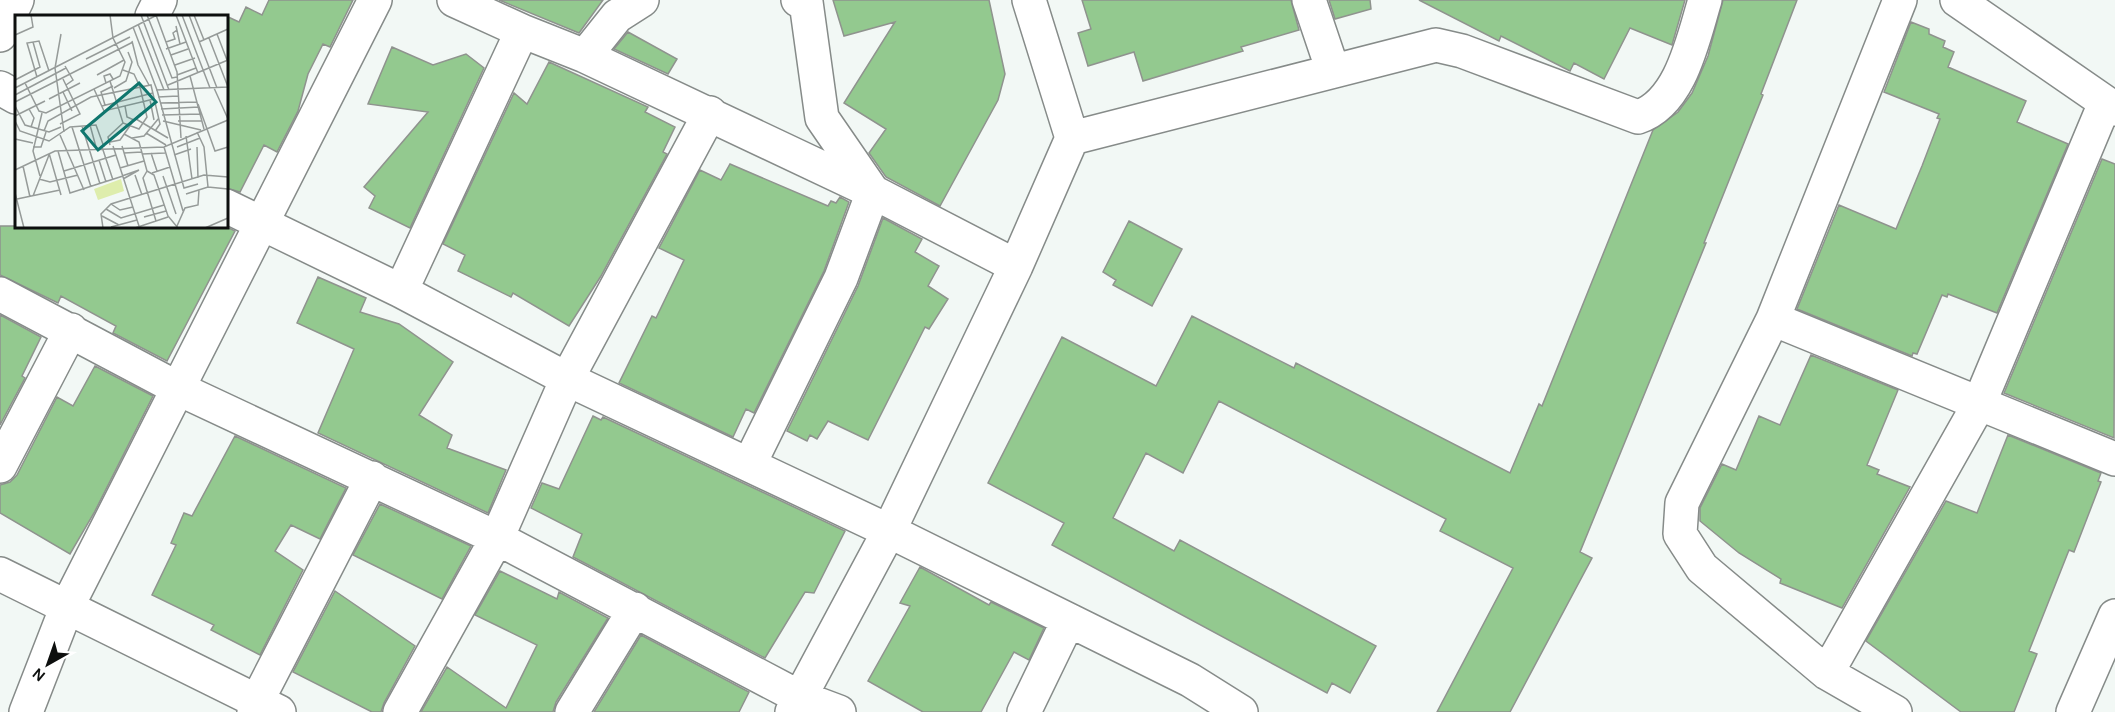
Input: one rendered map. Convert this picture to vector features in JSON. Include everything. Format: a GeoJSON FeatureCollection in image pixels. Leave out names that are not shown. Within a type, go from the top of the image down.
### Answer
{"type":"FeatureCollection","features":[{"type":"Feature","properties":{"kind":"street"},"geometry":{"type":"LineString","coordinates":[[0,35],[17,0]]}},
{"type":"Feature","properties":{"kind":"street"},"geometry":{"type":"LineString","coordinates":[[152,15],[160,0]]}},
{"type":"Feature","properties":{"kind":"street"},"geometry":{"type":"LineString","coordinates":[[26,712],[66,609],[375,0]]}},
{"type":"Feature","properties":{"kind":"street"},"geometry":{"type":"LineString","coordinates":[[454,0],[710,113],[873,192],[1016,266]]}},
{"type":"Feature","properties":{"kind":"street"},"geometry":{"type":"LineString","coordinates":[[585,56],[617,16],[642,0]]}},
{"type":"Feature","properties":{"kind":"street"},"geometry":{"type":"LineString","coordinates":[[796,705],[889,531],[1016,266],[1072,138],[1029,0]]}},
{"type":"Feature","properties":{"kind":"street"},"geometry":{"type":"LineString","coordinates":[[1309,0],[1333,71]]}},
{"type":"Feature","properties":{"kind":"street"},"geometry":{"type":"LineString","coordinates":[[1072,138],[1436,45],[1462,51],[1638,117],[1652,112],[1672,88],[1689,52],[1706,0]]}},
{"type":"Feature","properties":{"kind":"street"},"geometry":{"type":"LineString","coordinates":[[1895,712],[1827,673],[1702,568],[1680,534],[1682,503],[1773,319],[1899,0]]}},
{"type":"Feature","properties":{"kind":"street"},"geometry":{"type":"LineString","coordinates":[[806,1],[822,118],[873,192]]}},
{"type":"Feature","properties":{"kind":"street"},"geometry":{"type":"LineString","coordinates":[[1827,673],[1979,404],[2110,106],[1968,4]]}},
{"type":"Feature","properties":{"kind":"street"},"geometry":{"type":"LineString","coordinates":[[400,291],[522,31]]}},
{"type":"Feature","properties":{"kind":"street"},"geometry":{"type":"LineString","coordinates":[[0,88],[15,96]]}},
{"type":"Feature","properties":{"kind":"street"},"geometry":{"type":"LineString","coordinates":[[400,712],[497,538],[567,379],[710,113]]}},
{"type":"Feature","properties":{"kind":"street"},"geometry":{"type":"LineString","coordinates":[[749,465],[841,278],[862,227],[873,192]]}},
{"type":"Feature","properties":{"kind":"street"},"geometry":{"type":"LineString","coordinates":[[228,207],[400,291],[567,379],[889,531],[1190,680],[1241,712]]}},
{"type":"Feature","properties":{"kind":"street"},"geometry":{"type":"LineString","coordinates":[[0,294],[179,389],[497,538],[635,609],[796,705],[839,712]]}},
{"type":"Feature","properties":{"kind":"street"},"geometry":{"type":"LineString","coordinates":[[1773,319],[2115,459]]}},
{"type":"Feature","properties":{"kind":"street"},"geometry":{"type":"LineString","coordinates":[[0,466],[70,330]]}},
{"type":"Feature","properties":{"kind":"street"},"geometry":{"type":"LineString","coordinates":[[0,574],[264,708],[372,478]]}},
{"type":"Feature","properties":{"kind":"street"},"geometry":{"type":"LineString","coordinates":[[572,712],[635,609]]}},
{"type":"Feature","properties":{"kind":"street"},"geometry":{"type":"LineString","coordinates":[[2073,712],[2115,616]]}},
{"type":"Feature","properties":{"kind":"street"},"geometry":{"type":"LineString","coordinates":[[1024,712],[1068,621]]}},
{"type":"Feature","properties":{"kind":"street"},"geometry":{"type":"LineString","coordinates":[[0,706],[15,712]]}},
{"type":"Feature","properties":{"kind":"building"},"geometry":{"type":"Polygon","coordinates":[[[269,0],[353,0],[330,47],[323,44],[308,74],[298,111],[277,152],[264,145],[240,192],[228,189],[228,17],[239,22],[246,7],[262,15],[269,0]]]}},
{"type":"Feature","properties":{"kind":"building"},"geometry":{"type":"Polygon","coordinates":[[[499,0],[603,0],[579,33],[499,0]]]}},
{"type":"Feature","properties":{"kind":"building"},"geometry":{"type":"Polygon","coordinates":[[[833,0],[989,0],[1005,74],[998,100],[940,206],[886,177],[869,153],[886,129],[844,103],[895,22],[844,36],[833,0]]]}},
{"type":"Feature","properties":{"kind":"building"},"geometry":{"type":"Polygon","coordinates":[[[1082,0],[1291,0],[1299,30],[1241,47],[1243,51],[1143,81],[1134,52],[1088,66],[1078,33],[1091,29],[1082,0]]]}},
{"type":"Feature","properties":{"kind":"building"},"geometry":{"type":"Polygon","coordinates":[[[1329,0],[1370,0],[1371,9],[1335,19],[1329,0]]]}},
{"type":"Feature","properties":{"kind":"building"},"geometry":{"type":"Polygon","coordinates":[[[1419,0],[1685,0],[1672,45],[1630,28],[1604,79],[1574,63],[1570,71],[1501,36],[1499,41],[1419,0]]]}},
{"type":"Feature","properties":{"kind":"building"},"geometry":{"type":"Polygon","coordinates":[[[1723,0],[1797,0],[1761,94],[1763,95],[1704,243],[1706,243],[1580,552],[1592,558],[1510,712],[1437,712],[1513,568],[1440,531],[1446,519],[1219,401],[1183,473],[1146,453],[1113,518],[1174,551],[1180,540],[1376,646],[1350,693],[1332,683],[1327,693],[1052,545],[1064,523],[988,483],[1062,337],[1156,386],[1192,316],[1294,368],[1296,363],[1510,473],[1539,404],[1542,406],[1653,130],[1678,112],[1692,93],[1708,56],[1723,0]]]}},
{"type":"Feature","properties":{"kind":"building"},"geometry":{"type":"Polygon","coordinates":[[[1911,22],[1929,29],[1929,34],[1945,41],[1943,47],[1954,52],[1948,67],[2026,101],[2017,122],[2068,144],[1997,313],[1948,294],[1947,297],[1942,295],[1917,354],[1913,353],[1912,356],[1797,309],[1839,205],[1896,229],[1922,166],[1940,119],[1937,118],[1939,114],[1884,92],[1911,22]]]}},
{"type":"Feature","properties":{"kind":"building"},"geometry":{"type":"Polygon","coordinates":[[[628,32],[677,59],[668,74],[614,49],[628,32]]]}},
{"type":"Feature","properties":{"kind":"building"},"geometry":{"type":"Polygon","coordinates":[[[392,47],[433,65],[466,54],[484,68],[410,228],[369,208],[375,196],[364,187],[428,112],[368,104],[392,47]]]}},
{"type":"Feature","properties":{"kind":"building"},"geometry":{"type":"Polygon","coordinates":[[[549,62],[648,107],[645,112],[675,127],[663,152],[667,154],[601,276],[569,326],[513,293],[511,297],[458,271],[465,255],[443,244],[514,93],[527,104],[549,62]]]}},
{"type":"Feature","properties":{"kind":"building"},"geometry":{"type":"Polygon","coordinates":[[[2102,159],[2115,164],[2114,438],[2004,393],[2102,159]]]}},
{"type":"Feature","properties":{"kind":"building"},"geometry":{"type":"Polygon","coordinates":[[[730,164],[828,206],[831,201],[836,203],[840,197],[849,202],[824,271],[754,413],[746,409],[733,437],[619,383],[652,316],[656,318],[684,260],[659,248],[700,170],[721,180],[730,164]]]}},
{"type":"Feature","properties":{"kind":"building"},"geometry":{"type":"Polygon","coordinates":[[[883,218],[922,239],[915,252],[939,266],[928,286],[948,299],[929,329],[925,327],[868,440],[828,421],[817,439],[810,435],[807,441],[787,431],[858,286],[883,218]]]}},
{"type":"Feature","properties":{"kind":"building"},"geometry":{"type":"Polygon","coordinates":[[[1129,221],[1182,249],[1152,306],[1113,285],[1116,280],[1103,272],[1129,221]]]}},
{"type":"Feature","properties":{"kind":"building"},"geometry":{"type":"Polygon","coordinates":[[[0,226],[15,226],[15,228],[228,228],[235,231],[167,361],[113,333],[116,326],[61,296],[58,303],[0,275],[0,226]]]}},
{"type":"Feature","properties":{"kind":"building"},"geometry":{"type":"Polygon","coordinates":[[[318,277],[366,298],[360,312],[399,324],[453,362],[419,415],[452,435],[447,448],[506,470],[488,513],[318,433],[354,349],[297,323],[318,277]]]}},
{"type":"Feature","properties":{"kind":"building"},"geometry":{"type":"Polygon","coordinates":[[[0,315],[41,337],[22,376],[25,378],[0,425],[0,315]]]}},
{"type":"Feature","properties":{"kind":"building"},"geometry":{"type":"Polygon","coordinates":[[[1811,355],[1898,390],[1867,465],[1879,470],[1877,474],[1910,487],[1842,608],[1780,583],[1781,579],[1739,553],[1700,521],[1700,508],[1722,464],[1736,470],[1759,416],[1780,425],[1811,355]]]}},
{"type":"Feature","properties":{"kind":"building"},"geometry":{"type":"Polygon","coordinates":[[[95,366],[153,396],[94,513],[70,554],[0,513],[0,485],[10,482],[17,475],[57,397],[73,406],[95,366]]]}},
{"type":"Feature","properties":{"kind":"building"},"geometry":{"type":"Polygon","coordinates":[[[593,416],[601,420],[603,417],[845,531],[814,593],[805,592],[765,658],[573,557],[582,534],[531,508],[542,483],[559,489],[593,416]]]}},
{"type":"Feature","properties":{"kind":"building"},"geometry":{"type":"Polygon","coordinates":[[[2008,435],[2101,473],[2098,481],[2101,482],[2074,552],[2069,550],[2029,651],[2037,654],[2014,712],[1961,712],[1866,641],[1946,501],[1977,513],[2008,435]]]}},
{"type":"Feature","properties":{"kind":"building"},"geometry":{"type":"Polygon","coordinates":[[[235,436],[346,488],[320,539],[291,525],[275,551],[303,570],[260,655],[211,630],[214,625],[152,595],[176,545],[171,543],[184,513],[192,516],[235,436]]]}},
{"type":"Feature","properties":{"kind":"building"},"geometry":{"type":"Polygon","coordinates":[[[380,504],[471,546],[442,599],[353,555],[380,504]]]}},
{"type":"Feature","properties":{"kind":"building"},"geometry":{"type":"Polygon","coordinates":[[[920,567],[989,605],[991,602],[1044,628],[1029,660],[1014,652],[981,712],[923,712],[868,681],[910,606],[900,603],[920,567]]]}},
{"type":"Feature","properties":{"kind":"building"},"geometry":{"type":"Polygon","coordinates":[[[500,571],[557,599],[559,592],[608,618],[556,702],[553,712],[421,712],[447,667],[506,708],[537,645],[475,615],[500,571]]]}},
{"type":"Feature","properties":{"kind":"building"},"geometry":{"type":"Polygon","coordinates":[[[335,591],[415,646],[381,712],[372,712],[293,672],[335,591]]]}},
{"type":"Feature","properties":{"kind":"building"},"geometry":{"type":"Polygon","coordinates":[[[641,635],[749,692],[739,712],[594,712],[641,635]]]}}]}
